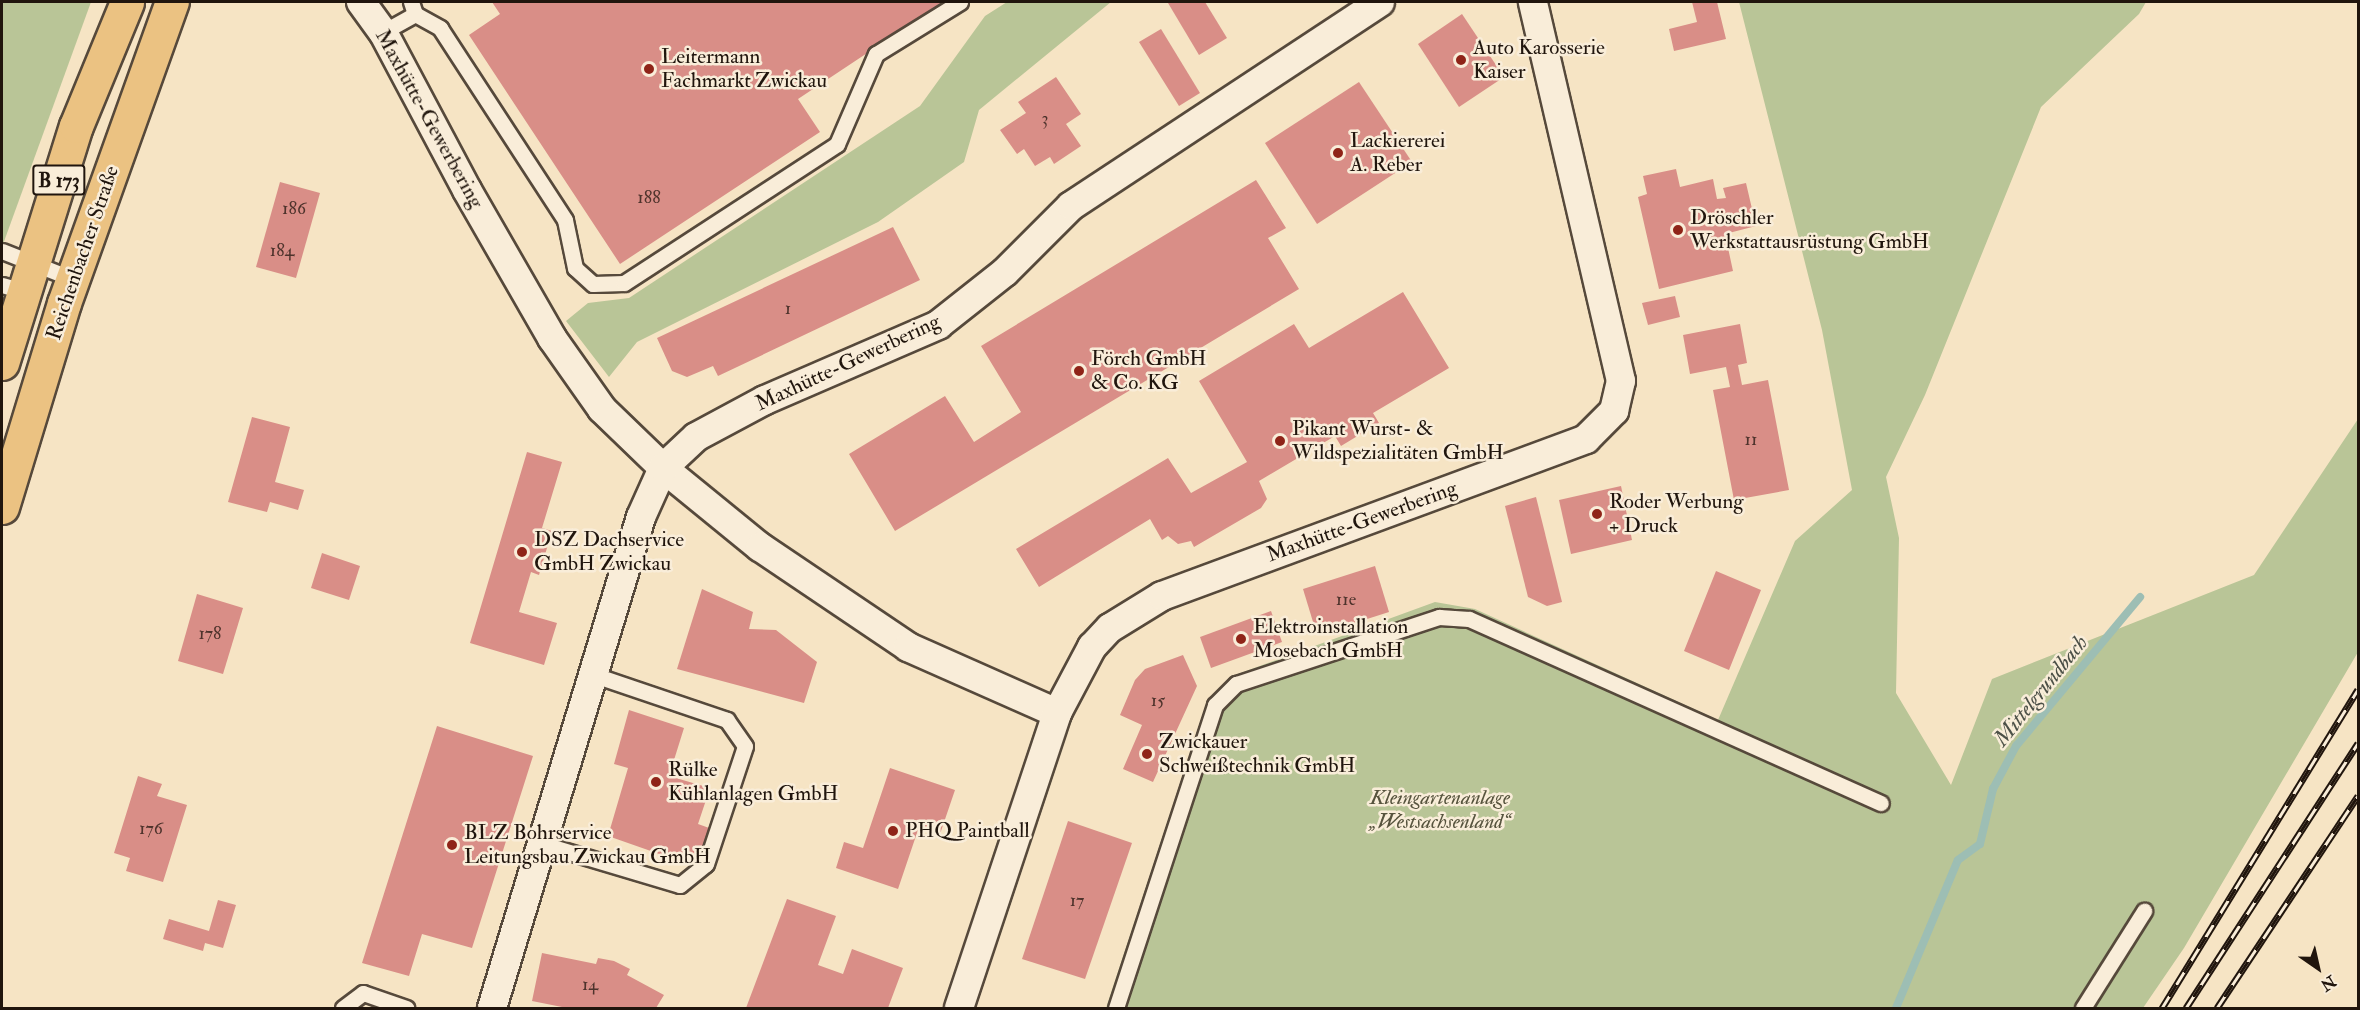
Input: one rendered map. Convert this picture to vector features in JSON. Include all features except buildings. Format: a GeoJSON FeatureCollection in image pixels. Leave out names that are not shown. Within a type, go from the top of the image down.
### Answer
{"type":"FeatureCollection","features":[{"type":"Feature","properties":{"kind":"main road","name":"Reichenbacher Straße"},"geometry":{"type":"LineString","coordinates":[[2,363],[19,280],[76,126],[127,2]]}},
{"type":"Feature","properties":{"kind":"main road","name":"Reichenbacher Straße"},"geometry":{"type":"LineString","coordinates":[[2,507],[73,279],[172,2]]}},
{"type":"Feature","properties":{"kind":"street","name":"Maxhütte-Gewerbering"},"geometry":{"type":"LineString","coordinates":[[361,2],[384,32],[467,190],[552,338],[602,409],[663,468],[760,547],[908,647],[1057,713]]}},
{"type":"Feature","properties":{"kind":"street","name":"Maxhütte-Gewerbering"},"geometry":{"type":"LineString","coordinates":[[492,1008],[539,843],[594,675],[641,517],[663,468],[696,437],[765,400],[938,325],[1005,272],[1071,206],[1160,144],[1380,2]]}},
{"type":"Feature","properties":{"kind":"street","name":"Maxhütte-Gewerbering"},"geometry":{"type":"LineString","coordinates":[[959,1008],[1057,713],[1092,647],[1110,628],[1162,596],[1586,439],[1614,411],[1621,381],[1533,2]]}},
{"type":"Feature","properties":{"kind":"lane"},"geometry":{"type":"LineString","coordinates":[[384,32],[413,8],[440,28],[565,220],[575,268],[593,284],[624,283],[837,144],[876,54],[960,2]]}},
{"type":"Feature","properties":{"kind":"lane"},"geometry":{"type":"LineString","coordinates":[[2,250],[19,280],[73,279]]}},
{"type":"Feature","properties":{"kind":"lane"},"geometry":{"type":"LineString","coordinates":[[1116,1008],[1215,705],[1236,684],[1439,616],[1469,619],[1881,803]]}},
{"type":"Feature","properties":{"kind":"lane"},"geometry":{"type":"LineString","coordinates":[[539,843],[680,885],[706,864],[745,746],[727,720],[594,675]]}},
{"type":"Feature","properties":{"kind":"lane"},"geometry":{"type":"LineString","coordinates":[[2083,1008],[2144,911]]}},
{"type":"Feature","properties":{"kind":"lane"},"geometry":{"type":"LineString","coordinates":[[343,1008],[363,993],[406,1008]]}},
{"type":"Feature","properties":{"kind":"green space"},"geometry":{"type":"Polygon","coordinates":[[[2,2],[91,2],[2,247],[2,2]]]}},
{"type":"Feature","properties":{"kind":"green space"},"geometry":{"type":"Polygon","coordinates":[[[1007,2],[1111,2],[979,110],[964,162],[878,222],[637,342],[609,377],[566,321],[588,303],[629,298],[920,106],[985,16],[1007,2]]]}},
{"type":"Feature","properties":{"kind":"green space","name":"Kleingartenanlage „Westsachsenland“"},"geometry":{"type":"Polygon","coordinates":[[[1739,2],[2146,2],[2139,14],[2041,107],[1925,395],[1886,477],[1899,538],[1896,693],[1951,785],[1992,679],[2254,575],[2358,419],[2358,652],[2184,948],[2143,1008],[1106,1008],[1208,699],[1235,675],[1435,602],[1475,609],[1718,720],[1795,541],[1852,490],[1822,330],[1739,2]]]}},
{"type":"Feature","properties":{"kind":"waterway","name":"Mittelgrundbach"},"geometry":{"type":"LineString","coordinates":[[1896,1008],[1958,860],[1980,844],[1993,789],[2016,746],[2140,597]]}},
{"type":"Feature","properties":{"kind":"railway"},"geometry":{"type":"LineString","coordinates":[[2162,1008],[2358,690]]}},
{"type":"Feature","properties":{"kind":"railway"},"geometry":{"type":"LineString","coordinates":[[2186,1008],[2358,743]]}},
{"type":"Feature","properties":{"kind":"railway"},"geometry":{"type":"LineString","coordinates":[[2217,1008],[2358,796]]}},
{"type":"Feature","properties":{"kind":"place","name":"Auto Karosserie Kaiser"},"geometry":{"type":"Point","coordinates":[1461,60]}},
{"type":"Feature","properties":{"kind":"place","name":"Leitermann Fachmarkt Zwickau"},"geometry":{"type":"Point","coordinates":[649,69]}},
{"type":"Feature","properties":{"kind":"place","name":"Lackiererei A. Reber"},"geometry":{"type":"Point","coordinates":[1338,153]}},
{"type":"Feature","properties":{"kind":"place","name":"Dröschler Werkstattausrüstung GmbH"},"geometry":{"type":"Point","coordinates":[1678,230]}},
{"type":"Feature","properties":{"kind":"place","name":"Förch GmbH & Co. KG"},"geometry":{"type":"Point","coordinates":[1079,371]}},
{"type":"Feature","properties":{"kind":"place","name":"Pikant Wurst- & Wildspezialitäten GmbH"},"geometry":{"type":"Point","coordinates":[1280,441]}},
{"type":"Feature","properties":{"kind":"place","name":"Roder Werbung + Druck"},"geometry":{"type":"Point","coordinates":[1597,514]}},
{"type":"Feature","properties":{"kind":"place","name":"DSZ Dachservice GmbH Zwickau"},"geometry":{"type":"Point","coordinates":[522,552]}},
{"type":"Feature","properties":{"kind":"place","name":"Elektroinstallation Mosebach GmbH"},"geometry":{"type":"Point","coordinates":[1241,639]}},
{"type":"Feature","properties":{"kind":"place","name":"Zwickauer Schweißtechnik GmbH"},"geometry":{"type":"Point","coordinates":[1147,754]}},
{"type":"Feature","properties":{"kind":"place","name":"Rülke Kühlanlagen GmbH"},"geometry":{"type":"Point","coordinates":[656,782]}},
{"type":"Feature","properties":{"kind":"place","name":"PHQ Paintball"},"geometry":{"type":"Point","coordinates":[893,831]}},
{"type":"Feature","properties":{"kind":"place","name":"BLZ Bohrservice Leitungsbau Zwickau GmbH"},"geometry":{"type":"Point","coordinates":[452,845]}}]}
